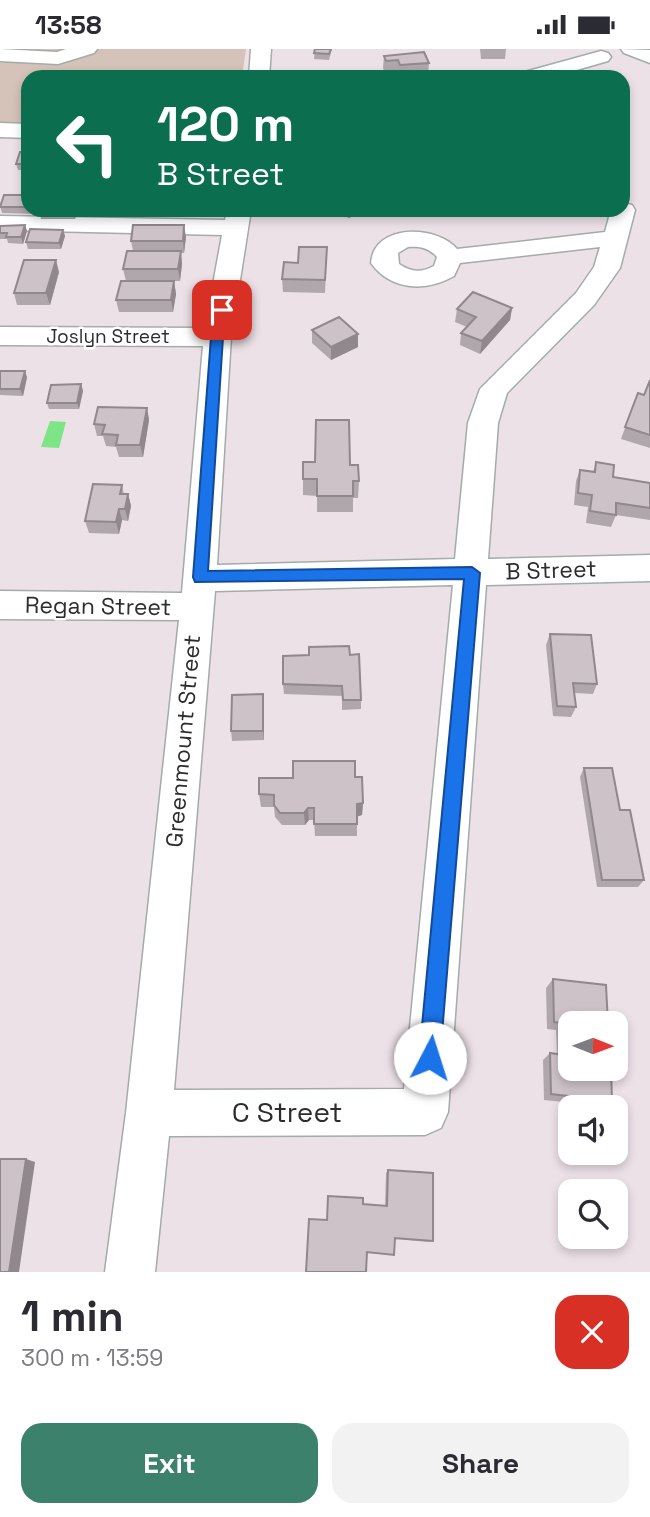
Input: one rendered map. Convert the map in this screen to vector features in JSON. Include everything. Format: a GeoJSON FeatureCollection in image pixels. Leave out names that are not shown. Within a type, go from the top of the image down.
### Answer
{"type":"FeatureCollection","features":[{"type":"Feature","properties":{"kind":"street"},"geometry":{"type":"LineString","coordinates":[[0,55],[62,53],[87,49]]}},
{"type":"Feature","properties":{"kind":"street"},"geometry":{"type":"LineString","coordinates":[[260,70],[261,49]]}},
{"type":"Feature","properties":{"kind":"street"},"geometry":{"type":"LineString","coordinates":[[631,49],[650,57]]}},
{"type":"Feature","properties":{"kind":"street"},"geometry":{"type":"LineString","coordinates":[[561,70],[603,61]]}},
{"type":"Feature","properties":{"kind":"street"},"geometry":{"type":"LineString","coordinates":[[0,130],[21,131]]}},
{"type":"Feature","properties":{"kind":"street"},"geometry":{"type":"LineString","coordinates":[[0,223],[237,219]]}},
{"type":"Feature","properties":{"kind":"street","name":"Greenmount Street"},"geometry":{"type":"LineString","coordinates":[[130,1272],[149,1113],[198,592],[217,337],[237,219]]}},
{"type":"Feature","properties":{"kind":"street"},"geometry":{"type":"LineString","coordinates":[[450,257],[619,224],[607,268],[585,299],[494,389],[483,423],[472,573]]}},
{"type":"Feature","properties":{"kind":"street","name":"Joslyn Street"},"geometry":{"type":"LineString","coordinates":[[0,336],[217,337]]}},
{"type":"Feature","properties":{"kind":"street","name":"B Street"},"geometry":{"type":"LineString","coordinates":[[198,592],[472,573],[650,568]]}},
{"type":"Feature","properties":{"kind":"street","name":"C Street"},"geometry":{"type":"LineString","coordinates":[[149,1113],[425,1112],[472,573]]}},
{"type":"Feature","properties":{"kind":"street","name":"Regan Street"},"geometry":{"type":"LineString","coordinates":[[0,605],[198,592]]}},
{"type":"Feature","properties":{"kind":"shaded area"},"geometry":{"type":"Polygon","coordinates":[[[0,49],[246,49],[243,70],[21,70],[21,124],[0,124],[0,49]]]}},
{"type":"Feature","properties":{"kind":"shaded area"},"geometry":{"type":"Polygon","coordinates":[[[50,421],[66,422],[59,448],[41,447],[50,421]]]}},
{"type":"Feature","properties":{"kind":"building"},"geometry":{"type":"Polygon","coordinates":[[[315,49],[331,49],[329,54],[314,53],[315,49]]]}},
{"type":"Feature","properties":{"kind":"building"},"geometry":{"type":"Polygon","coordinates":[[[424,52],[429,63],[400,65],[398,60],[386,61],[384,56],[424,52]]]}},
{"type":"Feature","properties":{"kind":"building"},"geometry":{"type":"Polygon","coordinates":[[[20,152],[21,152],[21,164],[16,164],[20,152]]]}},
{"type":"Feature","properties":{"kind":"building"},"geometry":{"type":"Polygon","coordinates":[[[4,195],[21,195],[21,207],[0,207],[4,195]]]}},
{"type":"Feature","properties":{"kind":"building"},"geometry":{"type":"Polygon","coordinates":[[[25,225],[21,237],[6,237],[7,233],[0,233],[0,226],[25,225]]]}},
{"type":"Feature","properties":{"kind":"building"},"geometry":{"type":"Polygon","coordinates":[[[133,225],[184,225],[183,241],[131,241],[133,225]]]}},
{"type":"Feature","properties":{"kind":"building"},"geometry":{"type":"Polygon","coordinates":[[[30,229],[63,230],[59,243],[26,242],[30,229]]]}},
{"type":"Feature","properties":{"kind":"building"},"geometry":{"type":"Polygon","coordinates":[[[299,247],[327,247],[325,280],[282,279],[284,262],[298,263],[299,247]]]}},
{"type":"Feature","properties":{"kind":"building"},"geometry":{"type":"Polygon","coordinates":[[[127,251],[181,251],[178,269],[123,269],[127,251]]]}},
{"type":"Feature","properties":{"kind":"building"},"geometry":{"type":"Polygon","coordinates":[[[24,260],[56,260],[46,293],[14,293],[24,260]]]}},
{"type":"Feature","properties":{"kind":"building"},"geometry":{"type":"Polygon","coordinates":[[[121,281],[174,281],[171,300],[116,300],[121,281]]]}},
{"type":"Feature","properties":{"kind":"building"},"geometry":{"type":"Polygon","coordinates":[[[473,292],[512,308],[482,341],[461,333],[476,317],[457,309],[473,292]]]}},
{"type":"Feature","properties":{"kind":"building"},"geometry":{"type":"Polygon","coordinates":[[[339,317],[358,334],[331,347],[312,330],[339,317]]]}},
{"type":"Feature","properties":{"kind":"building"},"geometry":{"type":"Polygon","coordinates":[[[0,371],[25,371],[20,389],[0,389],[0,371]]]}},
{"type":"Feature","properties":{"kind":"building"},"geometry":{"type":"Polygon","coordinates":[[[650,380],[650,435],[625,427],[638,393],[644,395],[650,380]]]}},
{"type":"Feature","properties":{"kind":"building"},"geometry":{"type":"Polygon","coordinates":[[[81,384],[77,403],[47,403],[51,385],[81,384]]]}},
{"type":"Feature","properties":{"kind":"building"},"geometry":{"type":"Polygon","coordinates":[[[98,407],[147,408],[140,445],[116,445],[118,435],[102,434],[105,425],[94,424],[98,407]]]}},
{"type":"Feature","properties":{"kind":"building"},"geometry":{"type":"Polygon","coordinates":[[[316,420],[349,420],[350,465],[358,465],[359,481],[353,481],[353,496],[317,496],[317,479],[303,479],[303,462],[315,462],[316,420]]]}},
{"type":"Feature","properties":{"kind":"building"},"geometry":{"type":"Polygon","coordinates":[[[596,462],[614,465],[613,477],[650,483],[650,508],[616,503],[616,515],[590,511],[592,495],[578,493],[580,470],[595,472],[596,462]]]}},
{"type":"Feature","properties":{"kind":"building"},"geometry":{"type":"Polygon","coordinates":[[[93,484],[122,485],[120,494],[128,494],[125,509],[119,509],[116,522],[85,521],[93,484]]]}},
{"type":"Feature","properties":{"kind":"building"},"geometry":{"type":"Polygon","coordinates":[[[550,634],[591,635],[597,684],[573,683],[576,707],[557,706],[550,634]]]}},
{"type":"Feature","properties":{"kind":"building"},"geometry":{"type":"Polygon","coordinates":[[[349,646],[350,655],[359,654],[361,700],[343,700],[342,686],[283,684],[283,656],[309,655],[309,647],[349,646]]]}},
{"type":"Feature","properties":{"kind":"building"},"geometry":{"type":"Polygon","coordinates":[[[263,694],[263,731],[231,731],[232,695],[263,694]]]}},
{"type":"Feature","properties":{"kind":"building"},"geometry":{"type":"Polygon","coordinates":[[[293,761],[355,761],[355,777],[362,777],[363,803],[357,804],[357,824],[314,824],[314,808],[308,808],[304,813],[280,813],[274,805],[274,795],[259,794],[259,778],[293,778],[293,761]]]}},
{"type":"Feature","properties":{"kind":"building"},"geometry":{"type":"Polygon","coordinates":[[[584,768],[612,768],[620,810],[630,810],[644,880],[602,880],[584,768]]]}},
{"type":"Feature","properties":{"kind":"building"},"geometry":{"type":"Polygon","coordinates":[[[553,979],[606,985],[607,1011],[558,1011],[558,1022],[554,1022],[553,979]]]}},
{"type":"Feature","properties":{"kind":"building"},"geometry":{"type":"Polygon","coordinates":[[[550,1053],[558,1054],[558,1081],[611,1081],[612,1095],[551,1094],[550,1053]]]}},
{"type":"Feature","properties":{"kind":"building"},"geometry":{"type":"Polygon","coordinates":[[[0,1159],[26,1159],[9,1272],[0,1272],[0,1159]]]}},
{"type":"Feature","properties":{"kind":"building"},"geometry":{"type":"Polygon","coordinates":[[[388,1170],[433,1173],[433,1241],[395,1238],[394,1255],[367,1252],[366,1272],[306,1272],[309,1219],[327,1220],[328,1196],[363,1198],[363,1204],[387,1206],[388,1170]]]}},
{"type":"Feature","properties":{"kind":"route"},"geometry":{"type":"LineString","coordinates":[[222,310],[217,337],[200,577],[472,573],[430,1058]]}}]}
